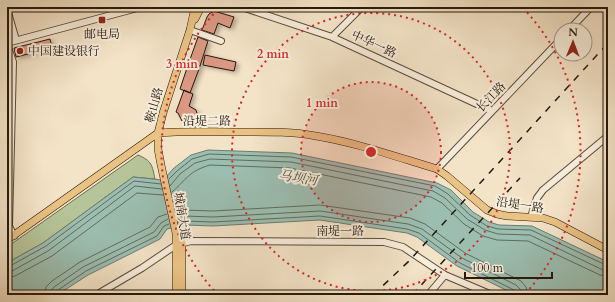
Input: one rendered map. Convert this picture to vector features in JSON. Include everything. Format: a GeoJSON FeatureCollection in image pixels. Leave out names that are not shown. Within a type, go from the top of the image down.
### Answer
{"type":"FeatureCollection","features":[{"type":"Feature","properties":{"kind":"main road","name":"鞍山路"},"geometry":{"type":"LineString","coordinates":[[161,165],[158,149],[158,134],[163,113],[190,30],[195,7]]}},
{"type":"Feature","properties":{"kind":"main road","name":"鞍山路"},"geometry":{"type":"LineString","coordinates":[[190,30],[201,7]]}},
{"type":"Feature","properties":{"kind":"main road","name":"沿堤二路"},"geometry":{"type":"LineString","coordinates":[[7,240],[158,134],[178,132],[273,132],[308,135],[360,145],[437,169]]}},
{"type":"Feature","properties":{"kind":"main road","name":"城南大道"},"geometry":{"type":"LineString","coordinates":[[161,165],[179,244],[176,295]]}},
{"type":"Feature","properties":{"kind":"main road","name":"沿堤一路"},"geometry":{"type":"LineString","coordinates":[[437,169],[486,210],[507,216],[543,218],[555,222],[608,250]]}},
{"type":"Feature","properties":{"kind":"main road"},"geometry":{"type":"LineString","coordinates":[[179,244],[182,295]]}},
{"type":"Feature","properties":{"kind":"street"},"geometry":{"type":"LineString","coordinates":[[14,236],[9,226],[13,62],[7,43],[141,7]]}},
{"type":"Feature","properties":{"kind":"street","name":"中华一路"},"geometry":{"type":"LineString","coordinates":[[242,7],[332,37],[492,111]]}},
{"type":"Feature","properties":{"kind":"street"},"geometry":{"type":"LineString","coordinates":[[332,37],[362,7]]}},
{"type":"Feature","properties":{"kind":"street"},"geometry":{"type":"LineString","coordinates":[[577,22],[591,7]]}},
{"type":"Feature","properties":{"kind":"street"},"geometry":{"type":"LineString","coordinates":[[7,9],[16,40]]}},
{"type":"Feature","properties":{"kind":"street"},"geometry":{"type":"LineString","coordinates":[[190,30],[221,41]]}},
{"type":"Feature","properties":{"kind":"street","name":"长江路"},"geometry":{"type":"LineString","coordinates":[[437,169],[553,47]]}},
{"type":"Feature","properties":{"kind":"street"},"geometry":{"type":"LineString","coordinates":[[531,217],[537,198],[542,190],[608,136]]}},
{"type":"Feature","properties":{"kind":"street","name":"南堤一路"},"geometry":{"type":"LineString","coordinates":[[179,244],[191,241],[384,242],[403,247],[445,275],[492,295]]}},
{"type":"Feature","properties":{"kind":"street"},"geometry":{"type":"LineString","coordinates":[[96,295],[179,244]]}},
{"type":"Feature","properties":{"kind":"street"},"geometry":{"type":"LineString","coordinates":[[428,295],[445,275]]}},
{"type":"Feature","properties":{"kind":"green space"},"geometry":{"type":"Polygon","coordinates":[[[138,155],[146,159],[151,164],[155,179],[133,177],[43,243],[7,263],[7,247],[138,155]]]}},
{"type":"Feature","properties":{"kind":"water","name":"马坝河"},"geometry":{"type":"Polygon","coordinates":[[[208,150],[292,153],[437,183],[451,190],[473,212],[489,222],[499,225],[532,226],[608,262],[608,295],[516,295],[457,266],[417,237],[407,233],[320,220],[213,226],[184,225],[167,229],[160,239],[88,275],[57,295],[7,295],[7,263],[43,243],[133,177],[163,180],[174,168],[191,155],[208,150]]]}},
{"type":"Feature","properties":{"kind":"building"},"geometry":{"type":"Polygon","coordinates":[[[214,11],[234,17],[230,28],[218,23],[214,34],[202,30],[207,17],[214,11]]]}},
{"type":"Feature","properties":{"kind":"building"},"geometry":{"type":"Polygon","coordinates":[[[198,37],[208,41],[199,69],[188,65],[198,37]]]}},
{"type":"Feature","properties":{"kind":"building"},"geometry":{"type":"Polygon","coordinates":[[[50,39],[52,48],[16,57],[14,48],[50,39]]]}},
{"type":"Feature","properties":{"kind":"building"},"geometry":{"type":"Polygon","coordinates":[[[205,55],[236,62],[234,71],[203,65],[205,55]]]}},
{"type":"Feature","properties":{"kind":"building"},"geometry":{"type":"Polygon","coordinates":[[[188,65],[199,69],[190,93],[180,89],[188,65]]]}},
{"type":"Feature","properties":{"kind":"building"},"geometry":{"type":"Polygon","coordinates":[[[184,90],[193,94],[189,106],[196,110],[198,117],[204,117],[204,126],[187,126],[187,124],[182,121],[176,112],[184,90]]]}},
{"type":"Feature","properties":{"kind":"railway"},"geometry":{"type":"LineString","coordinates":[[373,295],[409,261],[608,43]]}},
{"type":"Feature","properties":{"kind":"railway"},"geometry":{"type":"LineString","coordinates":[[412,295],[520,178]]}},
{"type":"Feature","properties":{"kind":"place","name":"邮电局"},"geometry":{"type":"Point","coordinates":[102,20]}},
{"type":"Feature","properties":{"kind":"place","name":"中国建设银行"},"geometry":{"type":"Point","coordinates":[20,51]}}]}
